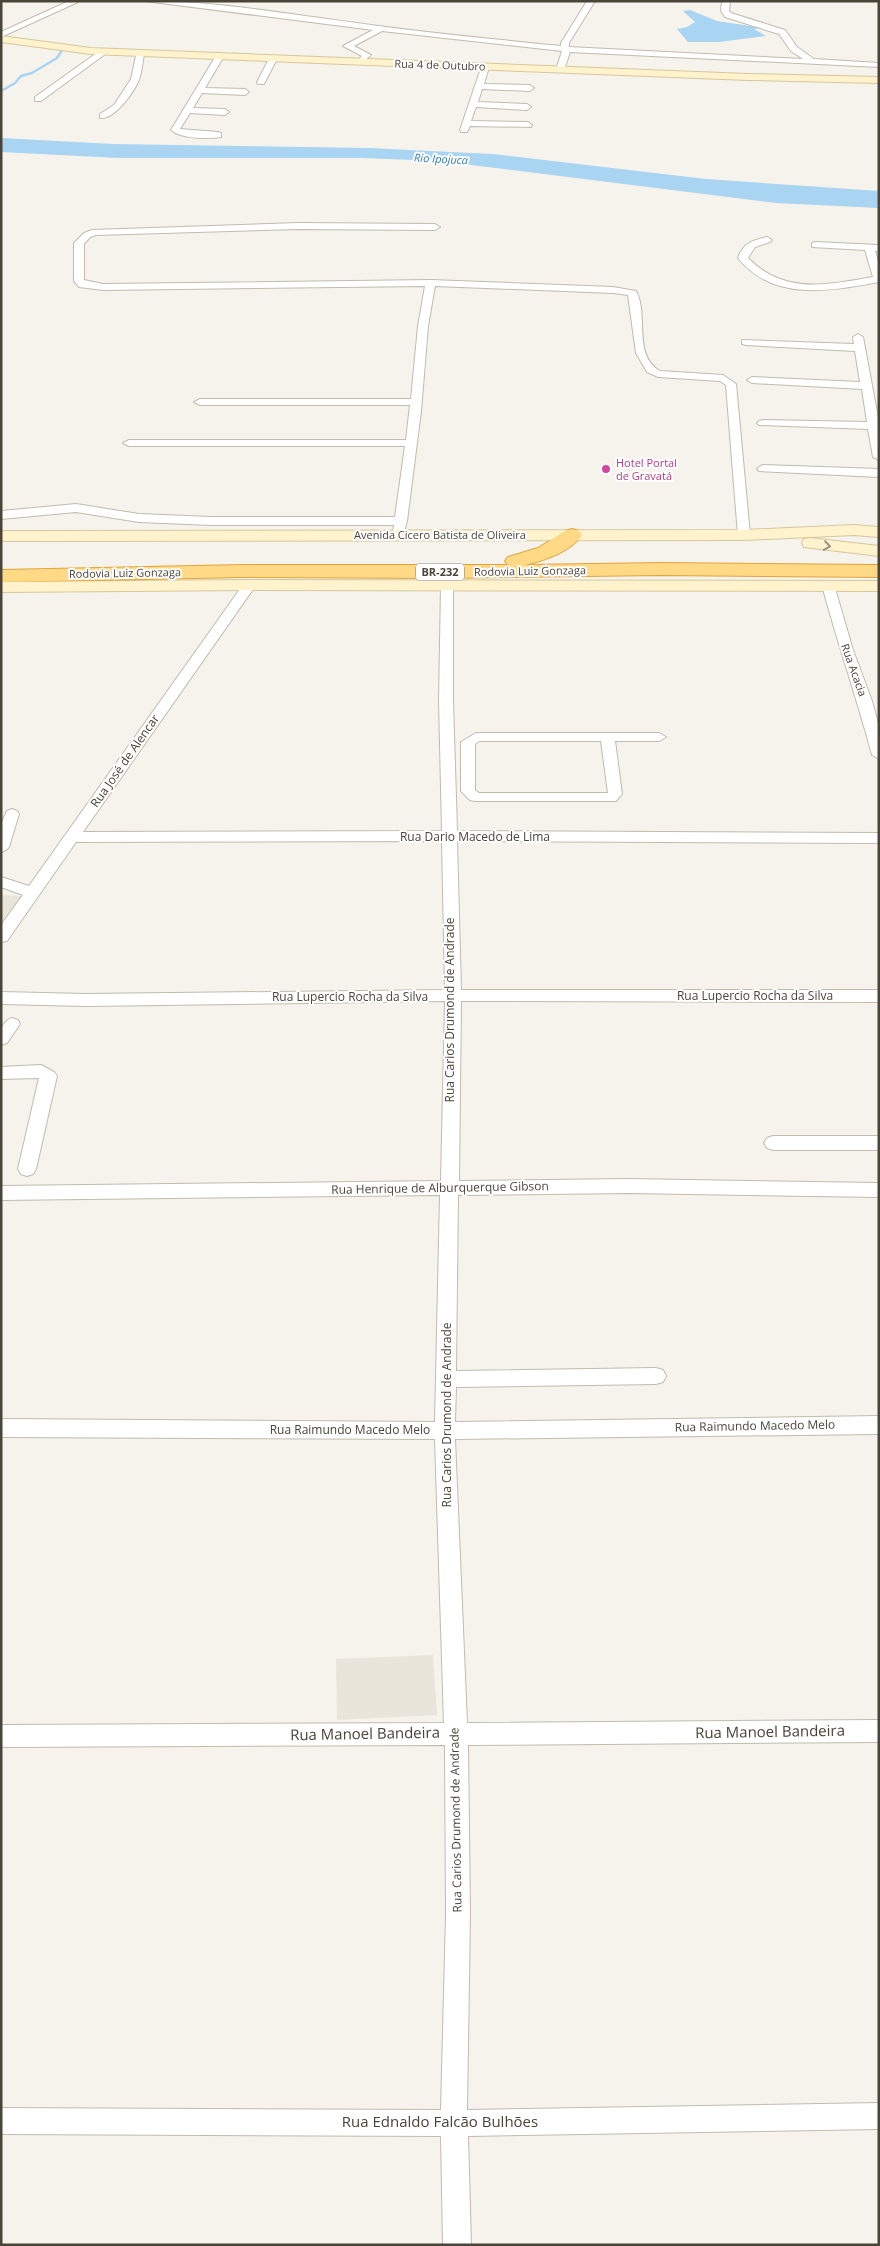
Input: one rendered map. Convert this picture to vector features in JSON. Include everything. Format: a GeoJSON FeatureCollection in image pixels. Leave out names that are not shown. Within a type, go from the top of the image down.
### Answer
{"type":"FeatureCollection","features":[{"type":"Feature","properties":{"kind":"highway"},"geometry":{"type":"LineString","coordinates":[[512,562],[534,558],[551,551],[572,535]]}},
{"type":"Feature","properties":{"kind":"highway","name":"Rodovia Luiz Gonzaga"},"geometry":{"type":"LineString","coordinates":[[1,563],[879,559]]}},
{"type":"Feature","properties":{"kind":"highway","name":"Rodovia Luiz Gonzaga"},"geometry":{"type":"LineString","coordinates":[[1,576],[243,571],[443,572],[661,569],[879,571]]}},
{"type":"Feature","properties":{"kind":"main road","name":"Rua 4 de Outubro"},"geometry":{"type":"LineString","coordinates":[[1,37],[72,50],[104,52],[560,70],[879,80]]}},
{"type":"Feature","properties":{"kind":"main road","name":"Avenida Cicero Batista de Oliveira"},"geometry":{"type":"LineString","coordinates":[[1,536],[400,528],[572,535],[744,535],[854,530],[879,532]]}},
{"type":"Feature","properties":{"kind":"main road"},"geometry":{"type":"LineString","coordinates":[[744,535],[857,550],[879,550]]}},
{"type":"Feature","properties":{"kind":"main road"},"geometry":{"type":"LineString","coordinates":[[1,587],[250,585],[879,586]]}},
{"type":"Feature","properties":{"kind":"street"},"geometry":{"type":"LineString","coordinates":[[149,1],[225,8],[381,29],[565,49],[879,65]]}},
{"type":"Feature","properties":{"kind":"street"},"geometry":{"type":"LineString","coordinates":[[560,70],[565,43],[591,1]]}},
{"type":"Feature","properties":{"kind":"street"},"geometry":{"type":"LineString","coordinates":[[726,1],[725,11],[728,15],[782,32],[794,49],[814,62],[820,69],[818,79]]}},
{"type":"Feature","properties":{"kind":"street"},"geometry":{"type":"LineString","coordinates":[[1,37],[74,2]]}},
{"type":"Feature","properties":{"kind":"street"},"geometry":{"type":"LineString","coordinates":[[360,62],[367,55],[347,46],[366,39],[381,29]]}},
{"type":"Feature","properties":{"kind":"street"},"geometry":{"type":"LineString","coordinates":[[38,99],[104,52]]}},
{"type":"Feature","properties":{"kind":"street"},"geometry":{"type":"LineString","coordinates":[[103,116],[116,106],[135,80],[140,53]]}},
{"type":"Feature","properties":{"kind":"street"},"geometry":{"type":"LineString","coordinates":[[218,135],[182,133],[175,130],[220,56]]}},
{"type":"Feature","properties":{"kind":"street"},"geometry":{"type":"LineString","coordinates":[[261,82],[273,59]]}},
{"type":"Feature","properties":{"kind":"street"},"geometry":{"type":"LineString","coordinates":[[485,67],[466,126],[528,126]]}},
{"type":"Feature","properties":{"kind":"street"},"geometry":{"type":"LineString","coordinates":[[480,86],[530,88]]}},
{"type":"Feature","properties":{"kind":"street"},"geometry":{"type":"LineString","coordinates":[[199,90],[244,92]]}},
{"type":"Feature","properties":{"kind":"street"},"geometry":{"type":"LineString","coordinates":[[473,104],[527,107]]}},
{"type":"Feature","properties":{"kind":"street"},"geometry":{"type":"LineString","coordinates":[[188,110],[225,112]]}},
{"type":"Feature","properties":{"kind":"street"},"geometry":{"type":"LineString","coordinates":[[435,227],[298,226],[106,231],[87,235],[79,243],[79,281],[92,287],[431,283],[613,290],[632,293],[635,300],[639,348],[648,369],[658,374],[723,378],[731,384],[744,535]]}},
{"type":"Feature","properties":{"kind":"street"},"geometry":{"type":"LineString","coordinates":[[767,240],[751,244],[745,249],[743,258],[752,269],[773,281],[805,288],[827,287],[879,279],[874,248],[815,245]]}},
{"type":"Feature","properties":{"kind":"street"},"geometry":{"type":"LineString","coordinates":[[1,515],[76,508],[139,518],[400,528],[416,402],[423,326],[431,283]]}},
{"type":"Feature","properties":{"kind":"street"},"geometry":{"type":"LineString","coordinates":[[746,342],[859,342],[879,457]]}},
{"type":"Feature","properties":{"kind":"street"},"geometry":{"type":"LineString","coordinates":[[752,380],[867,386]]}},
{"type":"Feature","properties":{"kind":"street"},"geometry":{"type":"LineString","coordinates":[[200,402],[416,402]]}},
{"type":"Feature","properties":{"kind":"street"},"geometry":{"type":"LineString","coordinates":[[763,423],[873,426]]}},
{"type":"Feature","properties":{"kind":"street"},"geometry":{"type":"LineString","coordinates":[[129,443],[410,443]]}},
{"type":"Feature","properties":{"kind":"street"},"geometry":{"type":"LineString","coordinates":[[763,468],[879,473]]}},
{"type":"Feature","properties":{"kind":"street","name":"Rua José de Alencar"},"geometry":{"type":"LineString","coordinates":[[1,937],[250,585]]}},
{"type":"Feature","properties":{"kind":"street","name":"Rua Carios Drumond de Andrade"},"geometry":{"type":"LineString","coordinates":[[447,585],[446,701],[452,996],[445,1431],[456,1733],[458,1914],[454,2123],[457,2245]]}},
{"type":"Feature","properties":{"kind":"street","name":"Rua Acacia"},"geometry":{"type":"LineString","coordinates":[[828,586],[846,650],[865,701],[879,755]]}},
{"type":"Feature","properties":{"kind":"street"},"geometry":{"type":"LineString","coordinates":[[608,737],[615,794],[608,798],[476,797],[468,791],[468,742],[472,738],[608,737],[659,737]]}},
{"type":"Feature","properties":{"kind":"street"},"geometry":{"type":"LineString","coordinates":[[448,766],[468,765]]}},
{"type":"Feature","properties":{"kind":"street"},"geometry":{"type":"LineString","coordinates":[[1,847],[12,814]]}},
{"type":"Feature","properties":{"kind":"street","name":"Rua Dario Macedo de Lima"},"geometry":{"type":"LineString","coordinates":[[72,837],[879,838]]}},
{"type":"Feature","properties":{"kind":"street"},"geometry":{"type":"LineString","coordinates":[[1,882],[33,893]]}},
{"type":"Feature","properties":{"kind":"street","name":"Rua Lupercio Rocha da Silva"},"geometry":{"type":"LineString","coordinates":[[1,998],[86,1000],[559,994],[879,996]]}},
{"type":"Feature","properties":{"kind":"street"},"geometry":{"type":"LineString","coordinates":[[1,1040],[12,1024]]}},
{"type":"Feature","properties":{"kind":"street"},"geometry":{"type":"LineString","coordinates":[[1,1073],[41,1071],[48,1076],[27,1169]]}},
{"type":"Feature","properties":{"kind":"street"},"geometry":{"type":"LineString","coordinates":[[773,1143],[879,1142]]}},
{"type":"Feature","properties":{"kind":"street","name":"Rua Henrique de Alburquerque Gibson"},"geometry":{"type":"LineString","coordinates":[[1,1193],[629,1186],[879,1190]]}},
{"type":"Feature","properties":{"kind":"street"},"geometry":{"type":"LineString","coordinates":[[446,1379],[656,1376]]}},
{"type":"Feature","properties":{"kind":"street","name":"Rua Raimundo Macedo Melo"},"geometry":{"type":"LineString","coordinates":[[1,1428],[445,1431],[879,1425]]}},
{"type":"Feature","properties":{"kind":"street","name":"Rua Manoel Bandeira"},"geometry":{"type":"LineString","coordinates":[[1,1736],[117,1737],[879,1731]]}},
{"type":"Feature","properties":{"kind":"street","name":"Rua Ednaldo Falcão Bulhões"},"geometry":{"type":"LineString","coordinates":[[1,2121],[454,2123],[879,2116]]}},
{"type":"Feature","properties":{"kind":"shaded area"},"geometry":{"type":"Polygon","coordinates":[[[1,895],[22,896],[1,924],[1,895]]]}},
{"type":"Feature","properties":{"kind":"shaded area"},"geometry":{"type":"Polygon","coordinates":[[[433,1655],[437,1715],[337,1720],[336,1659],[433,1655]]]}},
{"type":"Feature","properties":{"kind":"water"},"geometry":{"type":"Polygon","coordinates":[[[690,10],[717,21],[763,28],[754,29],[766,36],[719,42],[688,42],[677,29],[687,27],[695,22],[683,11],[690,10]]]}},
{"type":"Feature","properties":{"kind":"water","name":"Rio Ipojuca"},"geometry":{"type":"Polygon","coordinates":[[[1,138],[113,144],[369,148],[492,154],[706,179],[879,191],[879,208],[776,203],[439,161],[361,158],[118,158],[1,152],[1,138]]]}},
{"type":"Feature","properties":{"kind":"waterway"},"geometry":{"type":"LineString","coordinates":[[1,91],[15,83],[21,76],[32,73],[57,58],[61,52]]}},
{"type":"Feature","properties":{"kind":"place","name":"Hotel Portal de Gravatá"},"geometry":{"type":"Point","coordinates":[606,469]}}]}
